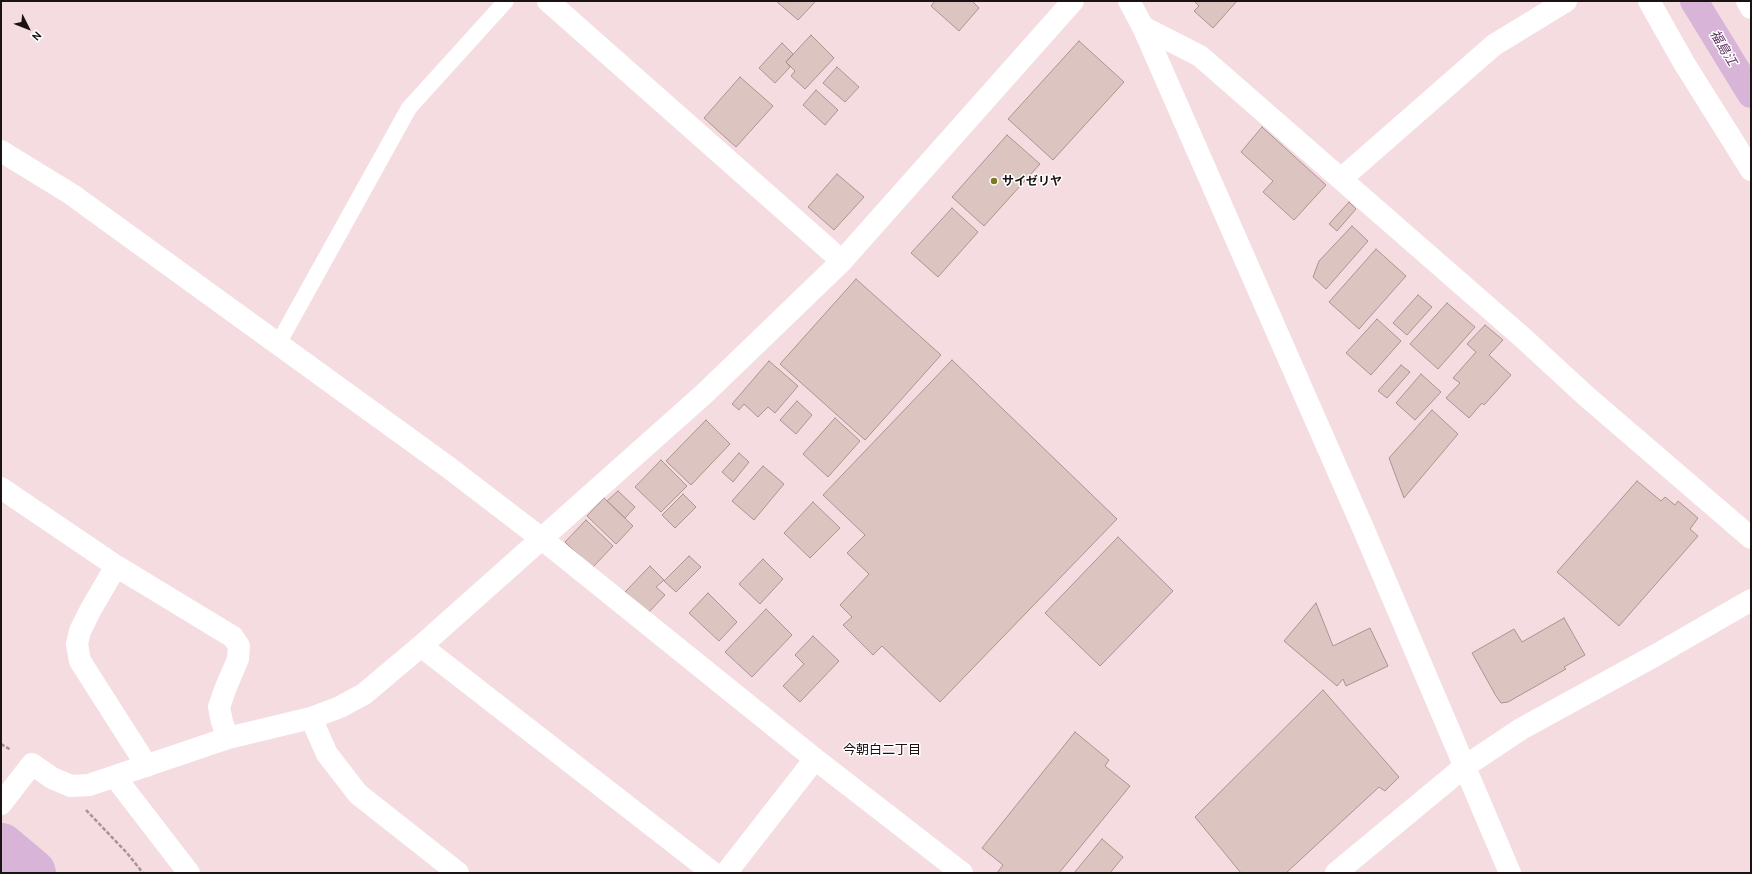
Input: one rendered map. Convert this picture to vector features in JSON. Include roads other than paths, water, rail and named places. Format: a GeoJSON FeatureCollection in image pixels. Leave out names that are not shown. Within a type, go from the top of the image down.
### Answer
{"type":"FeatureCollection","features":[{"type":"Feature","properties":{"kind":"street"},"geometry":{"type":"LineString","coordinates":[[548,1],[842,261]]}},
{"type":"Feature","properties":{"kind":"street"},"geometry":{"type":"LineString","coordinates":[[1,804],[26,774],[32,764],[52,778],[72,786],[89,785],[228,738],[311,718],[340,707],[364,694],[421,646],[704,394],[842,261],[1073,1]]}},
{"type":"Feature","properties":{"kind":"street"},"geometry":{"type":"LineString","coordinates":[[1129,1],[1143,27],[1363,528],[1510,873]]}},
{"type":"Feature","properties":{"kind":"street"},"geometry":{"type":"LineString","coordinates":[[1341,179],[1494,45],[1566,1]]}},
{"type":"Feature","properties":{"kind":"street"},"geometry":{"type":"LineString","coordinates":[[1649,1],[1684,63],[1751,170]]}},
{"type":"Feature","properties":{"kind":"street"},"geometry":{"type":"LineString","coordinates":[[1747,1],[1751,8]]}},
{"type":"Feature","properties":{"kind":"street"},"geometry":{"type":"LineString","coordinates":[[1143,27],[1200,56],[1522,337],[1586,396],[1751,538]]}},
{"type":"Feature","properties":{"kind":"street"},"geometry":{"type":"LineString","coordinates":[[1,151],[71,194],[448,467],[542,539],[815,759],[962,873]]}},
{"type":"Feature","properties":{"kind":"street"},"geometry":{"type":"LineString","coordinates":[[1,488],[116,566],[232,637],[239,646],[238,659],[219,707],[222,722],[228,738]]}},
{"type":"Feature","properties":{"kind":"street"},"geometry":{"type":"LineString","coordinates":[[116,566],[91,609],[80,631],[77,644],[80,661],[147,766]]}},
{"type":"Feature","properties":{"kind":"street"},"geometry":{"type":"LineString","coordinates":[[1336,873],[1464,767],[1521,729],[1656,655],[1751,600]]}},
{"type":"Feature","properties":{"kind":"street"},"geometry":{"type":"LineString","coordinates":[[421,646],[713,873]]}},
{"type":"Feature","properties":{"kind":"street"},"geometry":{"type":"LineString","coordinates":[[311,718],[326,754],[358,794],[458,873]]}},
{"type":"Feature","properties":{"kind":"street"},"geometry":{"type":"LineString","coordinates":[[726,873],[815,759]]}},
{"type":"Feature","properties":{"kind":"street"},"geometry":{"type":"LineString","coordinates":[[116,777],[189,873]]}},
{"type":"Feature","properties":{"kind":"lane"},"geometry":{"type":"LineString","coordinates":[[278,344],[409,108],[506,1]]}},
{"type":"Feature","properties":{"kind":"waterway","name":"福島江"},"geometry":{"type":"LineString","coordinates":[[1694,1],[1751,94]]}},
{"type":"Feature","properties":{"kind":"waterway"},"geometry":{"type":"LineString","coordinates":[[1,847],[32,873]]}},
{"type":"Feature","properties":{"kind":"place","name":"サイゼリヤ"},"geometry":{"type":"Point","coordinates":[994,181]}},
{"type":"Feature","properties":{"kind":"district","name":"今朝白二丁目"},"geometry":{"type":"Point","coordinates":[882,750]}}]}
